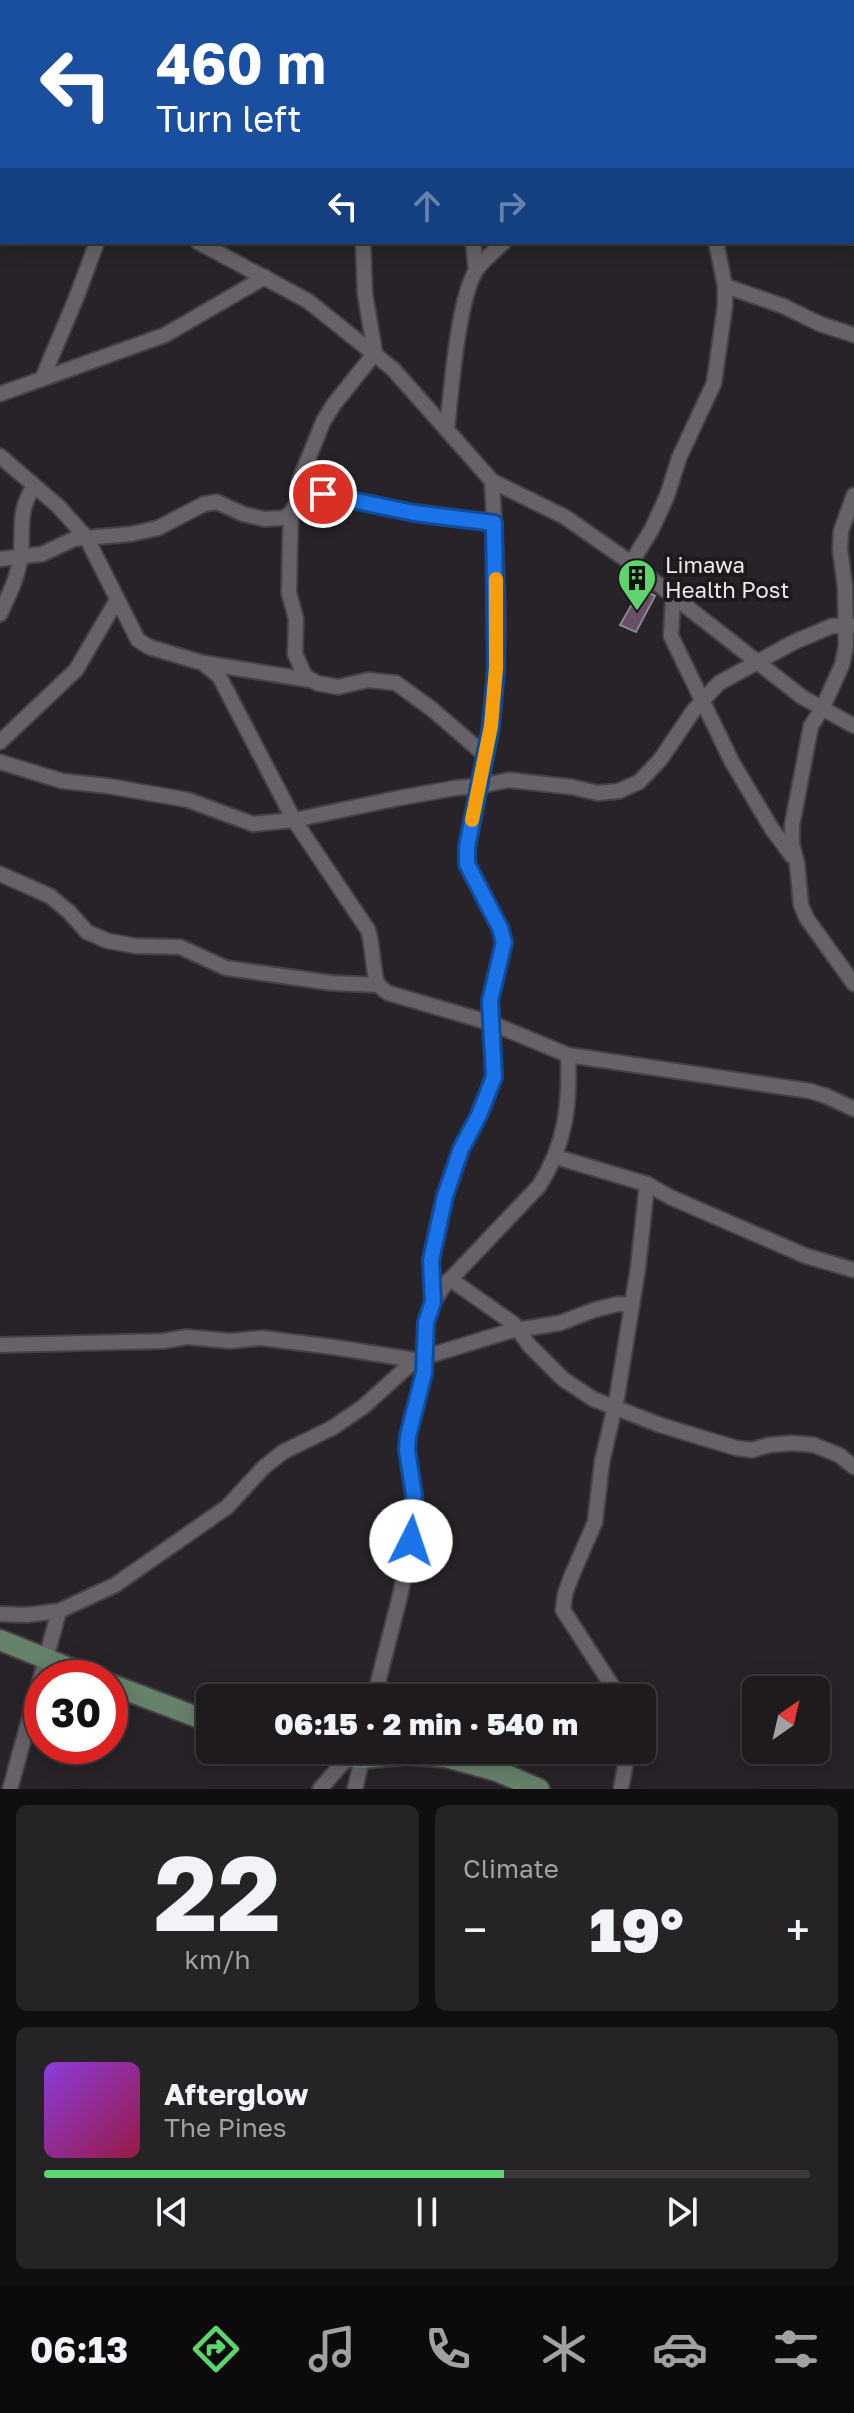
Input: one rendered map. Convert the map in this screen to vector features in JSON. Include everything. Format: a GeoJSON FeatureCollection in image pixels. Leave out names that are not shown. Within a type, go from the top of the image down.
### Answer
{"type":"FeatureCollection","features":[{"type":"Feature","properties":{"kind":"street"},"geometry":{"type":"LineString","coordinates":[[42,379],[96,244]]}},
{"type":"Feature","properties":{"kind":"street"},"geometry":{"type":"LineString","coordinates":[[202,244],[308,301],[375,353],[393,369],[492,481],[565,517],[631,563],[802,697],[854,726]]}},
{"type":"Feature","properties":{"kind":"street"},"geometry":{"type":"LineString","coordinates":[[0,559],[42,554],[74,539],[131,534],[158,528],[204,504],[217,502],[243,514],[264,519],[284,518],[291,513],[297,507],[298,489],[314,439],[334,404],[375,353],[365,294],[363,244]]}},
{"type":"Feature","properties":{"kind":"street"},"geometry":{"type":"LineString","coordinates":[[473,244],[476,270]]}},
{"type":"Feature","properties":{"kind":"street"},"geometry":{"type":"LineString","coordinates":[[447,429],[467,294],[476,270],[502,244]]}},
{"type":"Feature","properties":{"kind":"street"},"geometry":{"type":"LineString","coordinates":[[631,563],[652,529],[679,458],[714,383],[725,306],[725,286],[716,244]]}},
{"type":"Feature","properties":{"kind":"street"},"geometry":{"type":"LineString","coordinates":[[0,394],[165,335],[265,277]]}},
{"type":"Feature","properties":{"kind":"street"},"geometry":{"type":"LineString","coordinates":[[725,286],[854,335]]}},
{"type":"Feature","properties":{"kind":"street"},"geometry":{"type":"LineString","coordinates":[[0,456],[58,506],[86,537],[138,640],[149,647],[203,663],[338,687],[368,680],[396,683],[485,755]]}},
{"type":"Feature","properties":{"kind":"street"},"geometry":{"type":"LineString","coordinates":[[433,1302],[431,1260],[445,1196],[461,1149],[494,1077],[490,1001],[504,942],[467,864],[467,847],[491,726],[496,668],[492,481]]}},
{"type":"Feature","properties":{"kind":"street"},"geometry":{"type":"LineString","coordinates":[[0,614],[12,589],[21,556],[24,501],[34,486]]}},
{"type":"Feature","properties":{"kind":"street"},"geometry":{"type":"LineString","coordinates":[[298,489],[414,513],[494,523]]}},
{"type":"Feature","properties":{"kind":"street"},"geometry":{"type":"LineString","coordinates":[[854,495],[841,531],[840,549],[850,625],[842,665],[811,726],[792,825],[801,905],[807,919],[854,984]]}},
{"type":"Feature","properties":{"kind":"street"},"geometry":{"type":"LineString","coordinates":[[291,513],[289,593],[296,619],[294,645],[300,667],[310,680]]}},
{"type":"Feature","properties":{"kind":"street"},"geometry":{"type":"LineString","coordinates":[[673,596],[671,636],[732,762],[772,829],[797,863]]}},
{"type":"Feature","properties":{"kind":"street"},"geometry":{"type":"LineString","coordinates":[[0,742],[76,670],[117,600]]}},
{"type":"Feature","properties":{"kind":"street"},"geometry":{"type":"LineString","coordinates":[[0,762],[62,781],[188,800],[253,824],[294,820],[509,780],[598,793],[619,791],[639,782],[660,760],[702,699],[719,683],[807,637],[832,626],[850,625]]}},
{"type":"Feature","properties":{"kind":"street"},"geometry":{"type":"LineString","coordinates":[[203,663],[219,676],[294,820],[368,930],[378,985]]}},
{"type":"Feature","properties":{"kind":"street"},"geometry":{"type":"LineString","coordinates":[[802,697],[811,726]]}},
{"type":"Feature","properties":{"kind":"street"},"geometry":{"type":"LineString","coordinates":[[0,874],[50,896],[87,932],[108,941],[136,946],[180,947],[237,970],[332,983],[378,985],[388,993],[491,1023],[568,1055],[810,1091],[854,1109]]}},
{"type":"Feature","properties":{"kind":"street"},"geometry":{"type":"LineString","coordinates":[[378,1684],[411,1541],[414,1495],[407,1450],[420,1392],[420,1359],[426,1322],[433,1302],[450,1279],[539,1186],[556,1157],[567,1110],[568,1055]]}},
{"type":"Feature","properties":{"kind":"street"},"geometry":{"type":"LineString","coordinates":[[556,1157],[647,1184],[806,1256],[854,1270]]}},
{"type":"Feature","properties":{"kind":"street"},"geometry":{"type":"LineString","coordinates":[[611,1684],[563,1610],[565,1594],[595,1522],[602,1462],[615,1409],[644,1228],[647,1184]]}},
{"type":"Feature","properties":{"kind":"street"},"geometry":{"type":"LineString","coordinates":[[450,1279],[514,1324],[529,1345],[563,1379],[593,1399],[736,1448],[752,1450],[792,1443],[814,1445],[839,1455],[854,1467]]}},
{"type":"Feature","properties":{"kind":"street"},"geometry":{"type":"LineString","coordinates":[[0,1614],[59,1611],[115,1585],[227,1507],[264,1467],[283,1452],[332,1428],[363,1407],[420,1359],[518,1330],[560,1323],[594,1310],[618,1304],[632,1305]]}},
{"type":"Feature","properties":{"kind":"street"},"geometry":{"type":"LineString","coordinates":[[0,1345],[163,1341],[187,1337],[230,1341],[262,1338],[420,1359]]}},
{"type":"Feature","properties":{"kind":"street"},"geometry":{"type":"LineString","coordinates":[[10,1789],[59,1611]]}},
{"type":"Feature","properties":{"kind":"street"},"geometry":{"type":"LineString","coordinates":[[0,1640],[53,1660]]}},
{"type":"Feature","properties":{"kind":"street"},"geometry":{"type":"LineString","coordinates":[[128,1691],[196,1717]]}},
{"type":"Feature","properties":{"kind":"street"},"geometry":{"type":"LineString","coordinates":[[320,1789],[348,1764]]}},
{"type":"Feature","properties":{"kind":"street"},"geometry":{"type":"LineString","coordinates":[[355,1789],[357,1764]]}},
{"type":"Feature","properties":{"kind":"street"},"geometry":{"type":"LineString","coordinates":[[465,1764],[539,1789]]}},
{"type":"Feature","properties":{"kind":"street"},"geometry":{"type":"LineString","coordinates":[[621,1789],[625,1764]]}},
{"type":"Feature","properties":{"kind":"building","name":"Limawa Health Post"},"geometry":{"type":"Polygon","coordinates":[[[635,585],[655,596],[636,632],[620,625],[635,599],[627,595],[635,585]]]}},
{"type":"Feature","properties":{"kind":"slow traffic"},"geometry":{"type":"LineString","coordinates":[[472,820],[491,726],[496,668],[496,579]]}},
{"type":"Feature","properties":{"kind":"place","name":"Limawa Health Post"},"geometry":{"type":"Point","coordinates":[637,612]}},
{"type":"Feature","properties":{"kind":"route"},"geometry":{"type":"LineString","coordinates":[[323,494],[414,513],[494,523],[496,668],[491,726],[467,847],[467,864],[504,942],[490,1001],[494,1077],[461,1149],[445,1196],[431,1260],[433,1302],[426,1322],[424,1373],[407,1450],[414,1495],[411,1541]]}}]}
